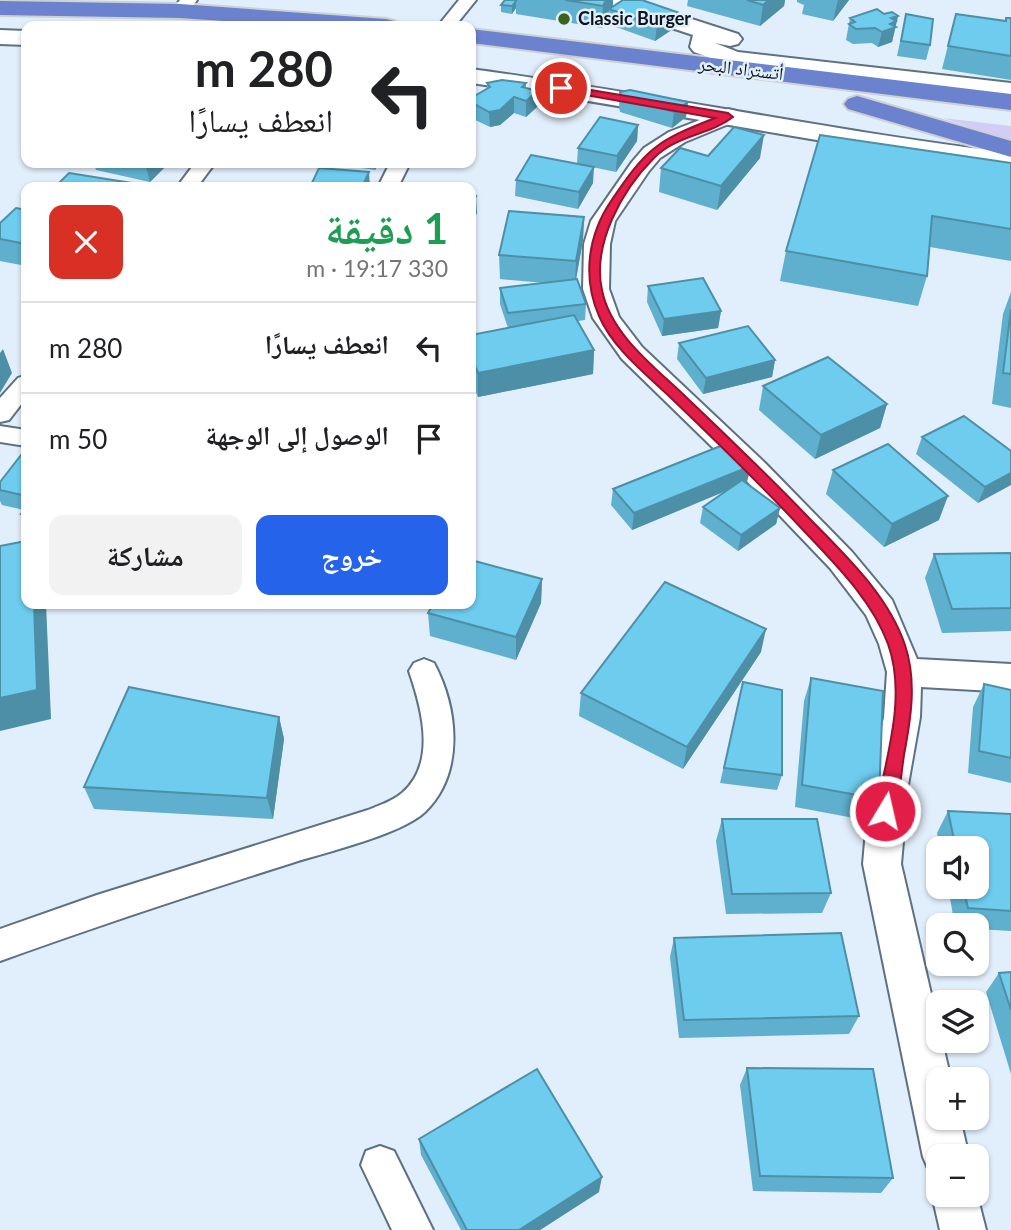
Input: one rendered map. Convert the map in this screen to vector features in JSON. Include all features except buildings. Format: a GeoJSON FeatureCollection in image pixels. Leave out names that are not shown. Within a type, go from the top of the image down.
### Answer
{"type":"FeatureCollection","features":[{"type":"Feature","properties":{"kind":"highway"},"geometry":{"type":"LineString","coordinates":[[0,8],[184,6],[336,21]]}},
{"type":"Feature","properties":{"kind":"highway"},"geometry":{"type":"LineString","coordinates":[[0,24],[21,24]]}},
{"type":"Feature","properties":{"kind":"highway","name":"أتستراد البحر"},"geometry":{"type":"LineString","coordinates":[[476,37],[1011,102]]}},
{"type":"Feature","properties":{"kind":"highway"},"geometry":{"type":"LineString","coordinates":[[541,44],[703,39]]}},
{"type":"Feature","properties":{"kind":"highway","name":"أتستراد البحر"},"geometry":{"type":"LineString","coordinates":[[476,55],[1011,119]]}},
{"type":"Feature","properties":{"kind":"highway"},"geometry":{"type":"LineString","coordinates":[[835,98],[938,125],[1011,149]]}},
{"type":"Feature","properties":{"kind":"highway"},"geometry":{"type":"LineString","coordinates":[[926,152],[937,140],[938,125]]}},
{"type":"Feature","properties":{"kind":"main road"},"geometry":{"type":"LineString","coordinates":[[610,0],[703,39],[749,62],[1011,91]]}},
{"type":"Feature","properties":{"kind":"main road"},"geometry":{"type":"LineString","coordinates":[[0,37],[21,38]]}},
{"type":"Feature","properties":{"kind":"main road"},"geometry":{"type":"LineString","coordinates":[[476,77],[589,92],[926,152],[1011,160]]}},
{"type":"Feature","properties":{"kind":"street"},"geometry":{"type":"LineString","coordinates":[[450,21],[468,0]]}},
{"type":"Feature","properties":{"kind":"street"},"geometry":{"type":"LineString","coordinates":[[728,117],[677,137],[652,153],[640,167],[603,221],[597,244],[596,289],[606,318],[632,353],[754,470],[865,589],[889,626],[904,672],[902,717],[887,798],[882,864],[943,1144]]}},
{"type":"Feature","properties":{"kind":"street"},"geometry":{"type":"LineString","coordinates":[[0,414],[21,389]]}},
{"type":"Feature","properties":{"kind":"street"},"geometry":{"type":"LineString","coordinates":[[0,434],[21,437]]}},
{"type":"Feature","properties":{"kind":"street"},"geometry":{"type":"LineString","coordinates":[[0,945],[97,910],[376,822],[414,802],[436,774],[438,734],[435,701],[424,671]]}},
{"type":"Feature","properties":{"kind":"street"},"geometry":{"type":"LineString","coordinates":[[904,672],[1011,678]]}},
{"type":"Feature","properties":{"kind":"street"},"geometry":{"type":"LineString","coordinates":[[380,1165],[413,1230]]}},
{"type":"Feature","properties":{"kind":"street"},"geometry":{"type":"LineString","coordinates":[[957,1207],[962,1230]]}},
{"type":"Feature","properties":{"kind":"shaded area"},"geometry":{"type":"Polygon","coordinates":[[[943,118],[1011,126],[1011,141],[943,118]]]}},
{"type":"Feature","properties":{"kind":"place","name":"Classic Burger"},"geometry":{"type":"Point","coordinates":[564,19]}},
{"type":"Feature","properties":{"kind":"route"},"geometry":{"type":"LineString","coordinates":[[561,88],[728,117],[664,144],[640,167],[611,205],[603,221],[597,244],[594,275],[596,289],[606,318],[632,353],[754,470],[841,560],[880,608],[896,644],[904,672],[902,717],[885,811]]}}]}
